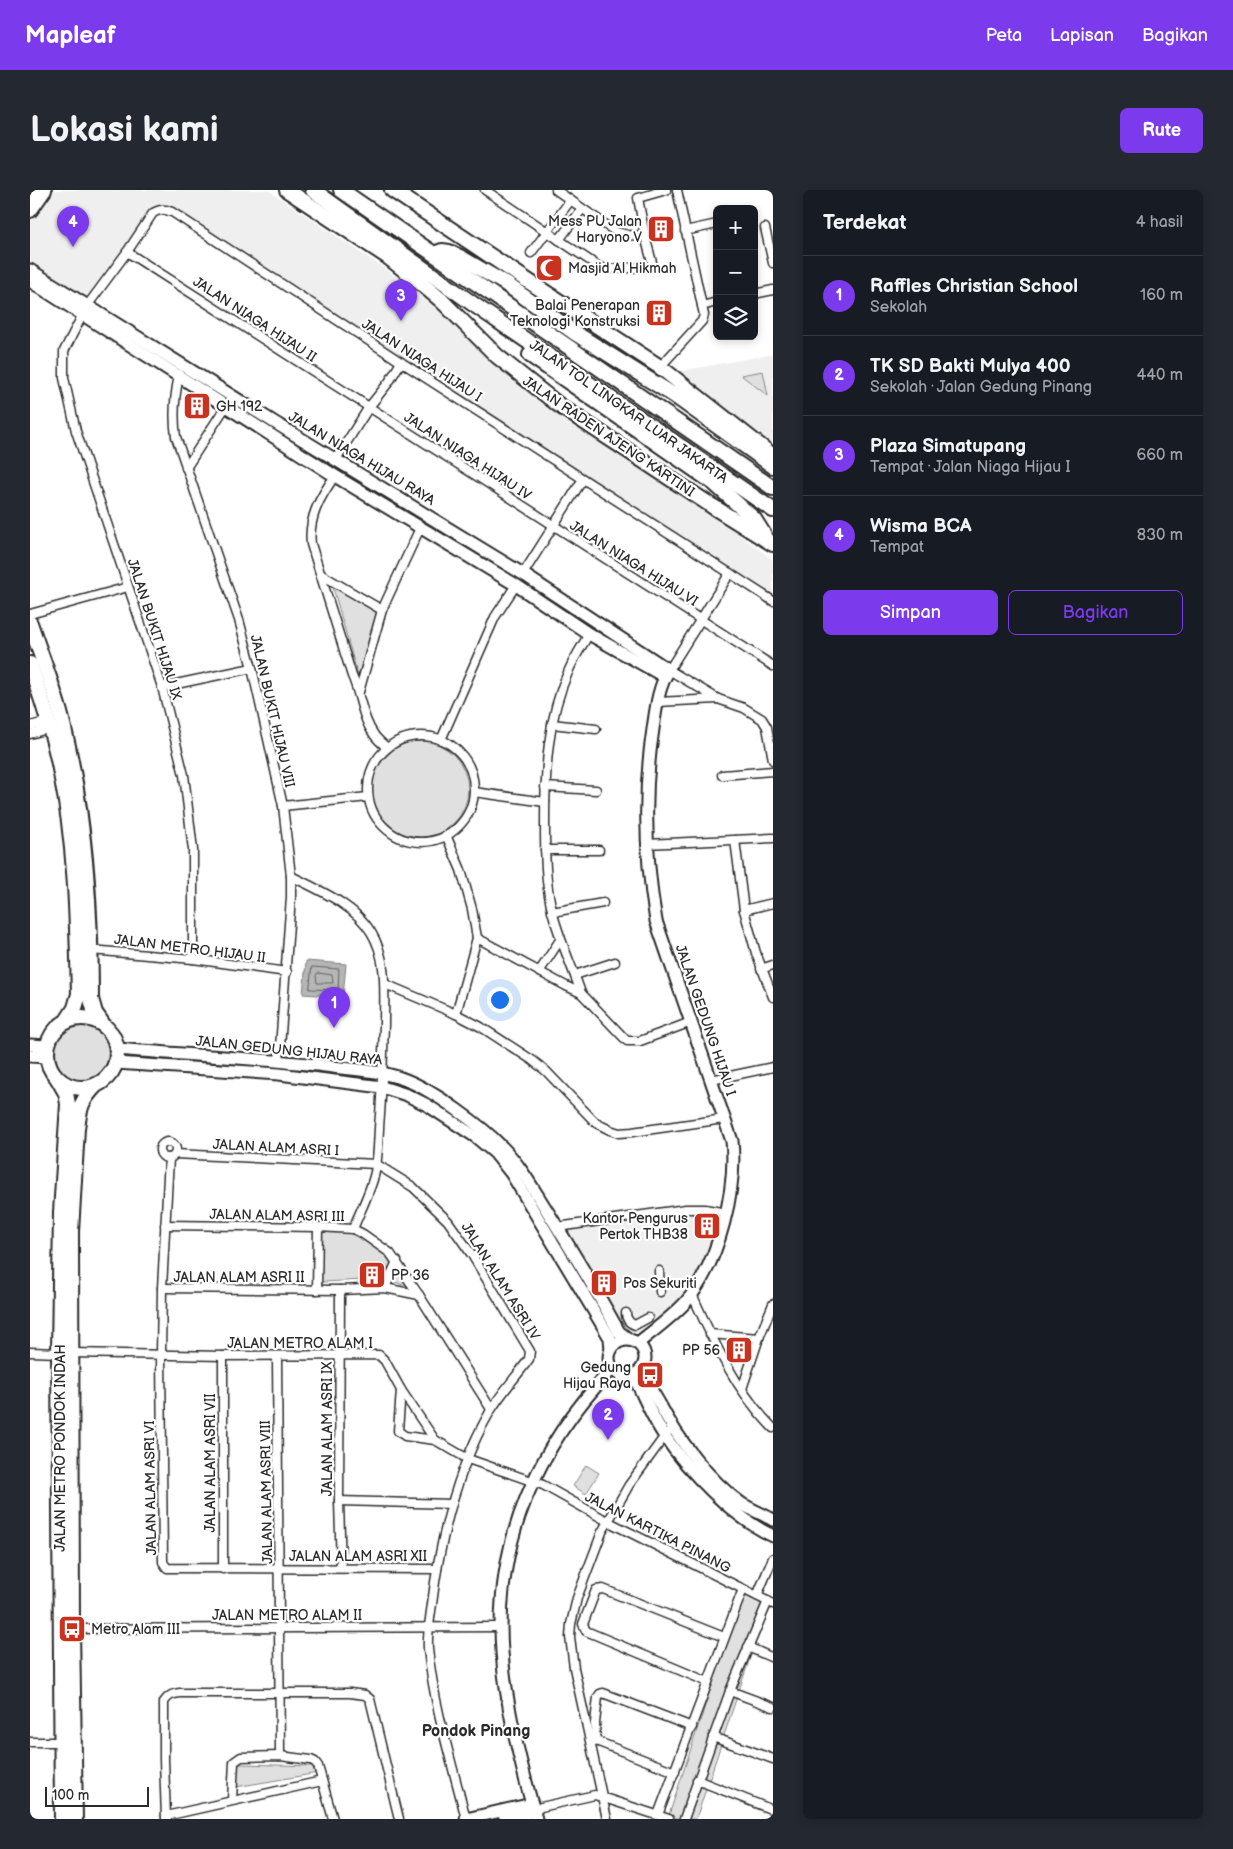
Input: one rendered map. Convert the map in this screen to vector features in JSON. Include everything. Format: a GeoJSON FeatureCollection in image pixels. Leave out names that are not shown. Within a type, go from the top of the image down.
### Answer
{"type":"FeatureCollection","features":[{"type":"Feature","properties":{"kind":"highway"},"geometry":{"type":"LineString","coordinates":[[30,210],[44,190]]}},
{"type":"Feature","properties":{"kind":"highway","name":"JALAN RADEN AJENG KARTINI"},"geometry":{"type":"LineString","coordinates":[[287,190],[388,257],[441,300],[497,356],[560,406],[704,501],[770,541]]}},
{"type":"Feature","properties":{"kind":"highway","name":"JALAN TOL LINGKAR LUAR JAKARTA"},"geometry":{"type":"LineString","coordinates":[[313,190],[773,510]]}},
{"type":"Feature","properties":{"kind":"highway","name":"JALAN TOL LINGKAR LUAR JAKARTA"},"geometry":{"type":"LineString","coordinates":[[341,190],[773,488]]}},
{"type":"Feature","properties":{"kind":"highway"},"geometry":{"type":"LineString","coordinates":[[392,190],[528,282],[660,366],[773,456]]}},
{"type":"Feature","properties":{"kind":"highway"},"geometry":{"type":"LineString","coordinates":[[433,254],[442,251],[454,255],[506,284],[575,333],[675,396],[773,466]]}},
{"type":"Feature","properties":{"kind":"highway"},"geometry":{"type":"LineString","coordinates":[[503,324],[511,338],[522,349],[714,483],[754,519],[770,541]]}},
{"type":"Feature","properties":{"kind":"highway"},"geometry":{"type":"LineString","coordinates":[[30,623],[76,790],[88,877],[91,1000],[94,1013],[112,1035],[117,1056],[106,1078],[96,1085],[86,1088],[76,1088],[58,1079],[51,1069],[47,1051],[52,1034],[66,1022],[75,1008],[79,994],[76,898],[56,723],[30,664]]}},
{"type":"Feature","properties":{"kind":"highway"},"geometry":{"type":"LineString","coordinates":[[66,1022],[89,1018],[102,1023]]}},
{"type":"Feature","properties":{"kind":"highway","name":"JALAN METRO PONDOK INDAH"},"geometry":{"type":"LineString","coordinates":[[58,1079],[66,1093],[68,1104],[61,1212],[75,1819]]}},
{"type":"Feature","properties":{"kind":"highway","name":"JALAN METRO PONDOK INDAH"},"geometry":{"type":"LineString","coordinates":[[62,1819],[65,1353],[79,1110],[84,1097],[96,1085]]}},
{"type":"Feature","properties":{"kind":"street"},"geometry":{"type":"LineString","coordinates":[[485,190],[601,268],[611,270],[653,266],[638,198],[666,190]]}},
{"type":"Feature","properties":{"kind":"street"},"geometry":{"type":"LineString","coordinates":[[556,190],[622,234],[645,236]]}},
{"type":"Feature","properties":{"kind":"street"},"geometry":{"type":"LineString","coordinates":[[660,366],[702,322],[704,315],[677,190]]}},
{"type":"Feature","properties":{"kind":"street"},"geometry":{"type":"LineString","coordinates":[[531,253],[570,201]]}},
{"type":"Feature","properties":{"kind":"street","name":"JALAN NIAGA HIJAU I"},"geometry":{"type":"LineString","coordinates":[[84,311],[153,213],[159,209],[166,209],[773,601]]}},
{"type":"Feature","properties":{"kind":"street"},"geometry":{"type":"LineString","coordinates":[[558,240],[582,209]]}},
{"type":"Feature","properties":{"kind":"street"},"geometry":{"type":"LineString","coordinates":[[685,231],[713,225]]}},
{"type":"Feature","properties":{"kind":"street"},"geometry":{"type":"LineString","coordinates":[[765,228],[773,262]]}},
{"type":"Feature","properties":{"kind":"street","name":"JALAN NIAGA HIJAU II"},"geometry":{"type":"LineString","coordinates":[[127,252],[369,407]]}},
{"type":"Feature","properties":{"kind":"street","name":"JALAN NIAGA HIJAU RAYA"},"geometry":{"type":"LineString","coordinates":[[30,270],[84,311],[179,376],[335,476],[516,586],[589,634],[633,659],[670,674]]}},
{"type":"Feature","properties":{"kind":"street","name":"JALAN NIAGA HIJAU RAYA"},"geometry":{"type":"LineString","coordinates":[[30,281],[277,424],[523,574],[670,674]]}},
{"type":"Feature","properties":{"kind":"street"},"geometry":{"type":"LineString","coordinates":[[758,293],[773,290]]}},
{"type":"Feature","properties":{"kind":"street"},"geometry":{"type":"LineString","coordinates":[[702,306],[713,303]]}},
{"type":"Feature","properties":{"kind":"street","name":"JALAN BUKIT HIJAU IX"},"geometry":{"type":"LineString","coordinates":[[84,311],[64,352],[64,378],[76,431],[162,688],[183,768],[193,850],[193,959]]}},
{"type":"Feature","properties":{"kind":"street"},"geometry":{"type":"LineString","coordinates":[[336,460],[369,407],[389,382],[401,362]]}},
{"type":"Feature","properties":{"kind":"street","name":"JALAN BUKIT HIJAU VIII"},"geometry":{"type":"LineString","coordinates":[[179,376],[173,412],[176,438],[239,620],[252,668],[283,806],[291,876],[287,972],[279,1061]]}},
{"type":"Feature","properties":{"kind":"street"},"geometry":{"type":"LineString","coordinates":[[186,468],[226,406]]}},
{"type":"Feature","properties":{"kind":"street","name":"JALAN NIAGA HIJAU IV"},"geometry":{"type":"LineString","coordinates":[[369,407],[554,527]]}},
{"type":"Feature","properties":{"kind":"street"},"geometry":{"type":"LineString","coordinates":[[270,434],[277,424]]}},
{"type":"Feature","properties":{"kind":"street"},"geometry":{"type":"LineString","coordinates":[[335,476],[315,511],[311,522],[311,544],[352,676],[359,692],[364,715],[372,733],[387,748]]}},
{"type":"Feature","properties":{"kind":"street"},"geometry":{"type":"LineString","coordinates":[[523,574],[583,478]]}},
{"type":"Feature","properties":{"kind":"street","name":"JALAN NIAGA HIJAU VI"},"geometry":{"type":"LineString","coordinates":[[554,527],[773,666]]}},
{"type":"Feature","properties":{"kind":"street"},"geometry":{"type":"LineString","coordinates":[[359,692],[382,610],[420,528]]}},
{"type":"Feature","properties":{"kind":"street"},"geometry":{"type":"LineString","coordinates":[[730,573],[700,620],[670,674],[718,699],[744,708],[764,722],[769,734],[773,760]]}},
{"type":"Feature","properties":{"kind":"street"},"geometry":{"type":"LineString","coordinates":[[322,575],[382,610]]}},
{"type":"Feature","properties":{"kind":"street"},"geometry":{"type":"LineString","coordinates":[[441,740],[495,617],[516,586]]}},
{"type":"Feature","properties":{"kind":"street"},"geometry":{"type":"LineString","coordinates":[[30,614],[128,587]]}},
{"type":"Feature","properties":{"kind":"street"},"geometry":{"type":"LineString","coordinates":[[550,608],[558,597]]}},
{"type":"Feature","properties":{"kind":"street"},"geometry":{"type":"LineString","coordinates":[[581,993],[560,940],[552,912],[544,850],[545,787],[548,745],[552,724],[568,671],[589,634]]}},
{"type":"Feature","properties":{"kind":"street"},"geometry":{"type":"LineString","coordinates":[[162,688],[252,668]]}},
{"type":"Feature","properties":{"kind":"street","name":"JALAN GEDUNG HIJAU I"},"geometry":{"type":"LineString","coordinates":[[634,1342],[689,1299],[692,1294],[712,1257],[726,1213],[730,1198],[734,1159],[732,1141],[656,921],[647,863],[646,791],[657,702],[670,674]]}},
{"type":"Feature","properties":{"kind":"street"},"geometry":{"type":"LineString","coordinates":[[657,702],[718,699]]}},
{"type":"Feature","properties":{"kind":"street"},"geometry":{"type":"LineString","coordinates":[[30,726],[56,723]]}},
{"type":"Feature","properties":{"kind":"street"},"geometry":{"type":"LineString","coordinates":[[30,734],[56,723]]}},
{"type":"Feature","properties":{"kind":"street"},"geometry":{"type":"LineString","coordinates":[[552,724],[596,729]]}},
{"type":"Feature","properties":{"kind":"street"},"geometry":{"type":"LineString","coordinates":[[413,737],[430,737],[450,745],[466,760],[474,792],[466,817],[455,829],[435,840],[422,842],[409,841],[386,830],[371,809],[368,797],[368,783],[371,770],[377,758],[387,748],[396,742],[413,737]]}},
{"type":"Feature","properties":{"kind":"street"},"geometry":{"type":"LineString","coordinates":[[722,775],[773,771]]}},
{"type":"Feature","properties":{"kind":"street"},"geometry":{"type":"LineString","coordinates":[[545,787],[596,790]]}},
{"type":"Feature","properties":{"kind":"street"},"geometry":{"type":"LineString","coordinates":[[474,792],[545,802]]}},
{"type":"Feature","properties":{"kind":"street"},"geometry":{"type":"LineString","coordinates":[[283,806],[368,797]]}},
{"type":"Feature","properties":{"kind":"street"},"geometry":{"type":"LineString","coordinates":[[446,835],[461,870],[478,938],[456,1014]]}},
{"type":"Feature","properties":{"kind":"street"},"geometry":{"type":"LineString","coordinates":[[646,844],[773,838]]}},
{"type":"Feature","properties":{"kind":"street"},"geometry":{"type":"LineString","coordinates":[[735,840],[744,910],[761,969],[773,998]]}},
{"type":"Feature","properties":{"kind":"street"},"geometry":{"type":"LineString","coordinates":[[544,850],[599,850]]}},
{"type":"Feature","properties":{"kind":"street"},"geometry":{"type":"LineString","coordinates":[[291,876],[344,906],[370,929],[379,947],[384,984],[382,1087],[376,1164],[374,1178],[353,1229]]}},
{"type":"Feature","properties":{"kind":"street"},"geometry":{"type":"LineString","coordinates":[[552,912],[603,903]]}},
{"type":"Feature","properties":{"kind":"street"},"geometry":{"type":"LineString","coordinates":[[744,910],[773,903]]}},
{"type":"Feature","properties":{"kind":"street"},"geometry":{"type":"LineString","coordinates":[[478,938],[581,993],[627,1041],[640,1040],[691,1022]]}},
{"type":"Feature","properties":{"kind":"street"},"geometry":{"type":"LineString","coordinates":[[539,972],[560,940]]}},
{"type":"Feature","properties":{"kind":"street","name":"JALAN METRO HIJAU II"},"geometry":{"type":"LineString","coordinates":[[90,950],[193,959],[287,972]]}},
{"type":"Feature","properties":{"kind":"street"},"geometry":{"type":"LineString","coordinates":[[575,975],[615,962]]}},
{"type":"Feature","properties":{"kind":"street"},"geometry":{"type":"LineString","coordinates":[[761,969],[773,965]]}},
{"type":"Feature","properties":{"kind":"street"},"geometry":{"type":"LineString","coordinates":[[384,984],[456,1014],[532,1060],[546,1071],[596,1123],[610,1130],[619,1133],[632,1132],[724,1119]]}},
{"type":"Feature","properties":{"kind":"street"},"geometry":{"type":"LineString","coordinates":[[30,1045],[47,1051]]}},
{"type":"Feature","properties":{"kind":"street"},"geometry":{"type":"LineString","coordinates":[[30,1056],[47,1051]]}},
{"type":"Feature","properties":{"kind":"street"},"geometry":{"type":"LineString","coordinates":[[133,1063],[130,1058],[134,1051]]}},
{"type":"Feature","properties":{"kind":"street","name":"JALAN GEDUNG HIJAU RAYA"},"geometry":{"type":"LineString","coordinates":[[117,1056],[134,1051],[279,1061],[382,1073],[407,1080],[429,1092],[458,1110],[502,1146],[519,1166],[619,1332],[634,1342]]}},
{"type":"Feature","properties":{"kind":"street","name":"JALAN GEDUNG HIJAU RAYA"},"geometry":{"type":"LineString","coordinates":[[117,1056],[133,1063],[279,1074],[382,1087],[407,1095],[428,1105],[476,1137],[495,1153],[511,1173],[610,1338],[610,1350]]}},
{"type":"Feature","properties":{"kind":"street"},"geometry":{"type":"LineString","coordinates":[[711,1080],[773,1067]]}},
{"type":"Feature","properties":{"kind":"street","name":"JALAN ALAM ASRI I"},"geometry":{"type":"LineString","coordinates":[[161,1355],[165,1225],[172,1156],[376,1164]]}},
{"type":"Feature","properties":{"kind":"street","name":"JALAN ALAM ASRI IV"},"geometry":{"type":"LineString","coordinates":[[376,1164],[413,1187],[448,1221],[472,1255],[530,1352],[529,1359],[491,1409],[468,1459],[452,1504],[437,1569],[428,1650],[440,1716],[466,1819]]}},
{"type":"Feature","properties":{"kind":"street"},"geometry":{"type":"LineString","coordinates":[[557,1227],[686,1209],[706,1209],[726,1213]]}},
{"type":"Feature","properties":{"kind":"street","name":"JALAN ALAM ASRI III"},"geometry":{"type":"LineString","coordinates":[[165,1225],[353,1229],[390,1252],[397,1261],[491,1409]]}},
{"type":"Feature","properties":{"kind":"street","name":"JALAN ALAM ASRI II"},"geometry":{"type":"LineString","coordinates":[[317,1290],[318,1227]]}},
{"type":"Feature","properties":{"kind":"street"},"geometry":{"type":"LineString","coordinates":[[385,1288],[397,1261]]}},
{"type":"Feature","properties":{"kind":"street"},"geometry":{"type":"LineString","coordinates":[[659,1271],[660,1292]]}},
{"type":"Feature","properties":{"kind":"street","name":"JALAN ALAM ASRI II"},"geometry":{"type":"LineString","coordinates":[[162,1288],[317,1290],[385,1288],[419,1296]]}},
{"type":"Feature","properties":{"kind":"street","name":"JALAN ALAM ASRI IX"},"geometry":{"type":"LineString","coordinates":[[340,1290],[339,1501],[341,1568]]}},
{"type":"Feature","properties":{"kind":"street"},"geometry":{"type":"LineString","coordinates":[[692,1294],[710,1334],[742,1389],[773,1428]]}},
{"type":"Feature","properties":{"kind":"street"},"geometry":{"type":"LineString","coordinates":[[742,1389],[759,1338],[773,1304]]}},
{"type":"Feature","properties":{"kind":"street"},"geometry":{"type":"LineString","coordinates":[[626,1313],[626,1318],[631,1324],[635,1325],[648,1318]]}},
{"type":"Feature","properties":{"kind":"street"},"geometry":{"type":"LineString","coordinates":[[710,1334],[759,1338]]}},
{"type":"Feature","properties":{"kind":"street"},"geometry":{"type":"LineString","coordinates":[[619,1342],[634,1342],[645,1352],[643,1368],[640,1372],[630,1376],[620,1375],[612,1369],[609,1360],[610,1350],[619,1342]]}},
{"type":"Feature","properties":{"kind":"street","name":"JALAN METRO ALAM I"},"geometry":{"type":"LineString","coordinates":[[30,1352],[223,1356],[379,1355],[435,1440],[468,1459],[533,1480]]}},
{"type":"Feature","properties":{"kind":"street","name":"JALAN ALAM ASRI VI"},"geometry":{"type":"LineString","coordinates":[[161,1355],[163,1562],[167,1568],[279,1568]]}},
{"type":"Feature","properties":{"kind":"street","name":"JALAN ALAM ASRI VII"},"geometry":{"type":"LineString","coordinates":[[223,1356],[223,1569]]}},
{"type":"Feature","properties":{"kind":"street","name":"JALAN ALAM ASRI VIII"},"geometry":{"type":"LineString","coordinates":[[277,1356],[280,1756]]}},
{"type":"Feature","properties":{"kind":"street"},"geometry":{"type":"LineString","coordinates":[[643,1368],[645,1378],[668,1432],[722,1487],[742,1504],[773,1520]]}},
{"type":"Feature","properties":{"kind":"street"},"geometry":{"type":"LineString","coordinates":[[536,1811],[521,1760],[504,1676],[501,1626],[504,1581],[518,1520],[533,1480],[565,1423],[612,1369]]}},
{"type":"Feature","properties":{"kind":"street"},"geometry":{"type":"LineString","coordinates":[[630,1376],[636,1381],[668,1432],[714,1492],[739,1516],[773,1536]]}},
{"type":"Feature","properties":{"kind":"street"},"geometry":{"type":"LineString","coordinates":[[401,1390],[398,1431],[405,1436],[435,1440]]}},
{"type":"Feature","properties":{"kind":"street"},"geometry":{"type":"LineString","coordinates":[[607,1819],[574,1668],[570,1636],[577,1598],[602,1532],[629,1485],[668,1432]]}},
{"type":"Feature","properties":{"kind":"street","name":"JALAN KARTIKA PINANG"},"geometry":{"type":"LineString","coordinates":[[533,1480],[608,1522],[770,1602]]}},
{"type":"Feature","properties":{"kind":"street"},"geometry":{"type":"LineString","coordinates":[[339,1501],[452,1504]]}},
{"type":"Feature","properties":{"kind":"street"},"geometry":{"type":"LineString","coordinates":[[757,1596],[773,1558]]}},
{"type":"Feature","properties":{"kind":"street","name":"JALAN ALAM ASRI XII"},"geometry":{"type":"LineString","coordinates":[[279,1568],[437,1569]]}},
{"type":"Feature","properties":{"kind":"street"},"geometry":{"type":"LineString","coordinates":[[708,1682],[584,1629],[583,1624],[596,1590],[603,1589],[724,1637]]}},
{"type":"Feature","properties":{"kind":"street"},"geometry":{"type":"LineString","coordinates":[[658,1815],[743,1589]]}},
{"type":"Feature","properties":{"kind":"street"},"geometry":{"type":"LineString","coordinates":[[684,1819],[730,1691],[748,1647],[770,1602]]}},
{"type":"Feature","properties":{"kind":"street","name":"JALAN METRO ALAM II"},"geometry":{"type":"LineString","coordinates":[[72,1629],[501,1626]]}},
{"type":"Feature","properties":{"kind":"street"},"geometry":{"type":"LineString","coordinates":[[748,1647],[773,1658]]}},
{"type":"Feature","properties":{"kind":"street"},"geometry":{"type":"LineString","coordinates":[[730,1691],[773,1708]]}},
{"type":"Feature","properties":{"kind":"street"},"geometry":{"type":"LineString","coordinates":[[322,1781],[232,1800],[166,1818],[164,1702],[168,1696],[180,1693],[350,1693],[365,1696],[370,1699],[372,1705],[399,1819]]}},
{"type":"Feature","properties":{"kind":"street"},"geometry":{"type":"LineString","coordinates":[[675,1772],[598,1742],[595,1738],[598,1697],[603,1694],[692,1727]]}},
{"type":"Feature","properties":{"kind":"street"},"geometry":{"type":"LineString","coordinates":[[713,1737],[773,1759]]}},
{"type":"Feature","properties":{"kind":"street"},"geometry":{"type":"LineString","coordinates":[[30,1742],[61,1742]]}},
{"type":"Feature","properties":{"kind":"street"},"geometry":{"type":"LineString","coordinates":[[232,1800],[234,1762],[241,1757],[280,1756],[311,1760],[318,1766],[333,1819]]}},
{"type":"Feature","properties":{"kind":"street"},"geometry":{"type":"LineString","coordinates":[[697,1780],[773,1810]]}},
{"type":"Feature","properties":{"kind":"street"},"geometry":{"type":"LineString","coordinates":[[505,1819],[595,1795],[669,1819]]}},
{"type":"Feature","properties":{"kind":"street"},"geometry":{"type":"LineString","coordinates":[[466,1819],[536,1811]]}},
{"type":"Feature","properties":{"kind":"shaded area"},"geometry":{"type":"Polygon","coordinates":[[[30,190],[268,190],[400,279],[773,560],[773,601],[173,210],[150,211],[78,316],[30,289],[30,190]]]}},
{"type":"Feature","properties":{"kind":"shaded area"},"geometry":{"type":"Polygon","coordinates":[[[773,354],[773,450],[676,372],[773,354]]]}},
{"type":"Feature","properties":{"kind":"shaded area"},"geometry":{"type":"Polygon","coordinates":[[[763,371],[768,396],[741,375],[763,371]]]}},
{"type":"Feature","properties":{"kind":"shaded area"},"geometry":{"type":"Polygon","coordinates":[[[332,584],[379,613],[358,676],[332,584]]]}},
{"type":"Feature","properties":{"kind":"shaded area"},"geometry":{"type":"Polygon","coordinates":[[[420,741],[438,745],[454,755],[464,771],[468,789],[464,807],[454,823],[438,833],[420,837],[402,833],[386,823],[376,807],[372,789],[376,771],[386,755],[402,745],[420,741]]]}},
{"type":"Feature","properties":{"kind":"shaded area"},"geometry":{"type":"Polygon","coordinates":[[[76,1024],[86,1024],[101,1032],[107,1041],[109,1052],[107,1063],[101,1072],[86,1080],[76,1080],[65,1075],[58,1068],[53,1057],[53,1047],[58,1036],[65,1029],[76,1024]]]}},
{"type":"Feature","properties":{"kind":"shaded area"},"geometry":{"type":"Polygon","coordinates":[[[697,1209],[719,1214],[721,1220],[710,1257],[687,1294],[673,1308],[646,1329],[637,1333],[627,1330],[617,1317],[564,1229],[697,1209]]]}},
{"type":"Feature","properties":{"kind":"shaded area"},"geometry":{"type":"Polygon","coordinates":[[[321,1229],[352,1233],[373,1244],[390,1256],[408,1287],[387,1279],[321,1282],[321,1229]]]}},
{"type":"Feature","properties":{"kind":"shaded area"},"geometry":{"type":"Polygon","coordinates":[[[586,1465],[599,1473],[586,1494],[573,1486],[586,1465]]]}},
{"type":"Feature","properties":{"kind":"shaded area"},"geometry":{"type":"Polygon","coordinates":[[[743,1591],[768,1604],[696,1819],[668,1818],[743,1591]]]}},
{"type":"Feature","properties":{"kind":"shaded area"},"geometry":{"type":"Polygon","coordinates":[[[239,1764],[314,1766],[318,1773],[236,1787],[239,1764]]]}},
{"type":"Feature","properties":{"kind":"water"},"geometry":{"type":"Polygon","coordinates":[[[306,961],[346,964],[343,997],[303,994],[306,961]]]}},
{"type":"Feature","properties":{"kind":"place","name":"Mess PU Jalan Haryono V"},"geometry":{"type":"Point","coordinates":[661,229]}},
{"type":"Feature","properties":{"kind":"place","name":"Wisma BCA"},"geometry":{"type":"Point","coordinates":[73,247]}},
{"type":"Feature","properties":{"kind":"place","name":"Masjid Al Hikmah"},"geometry":{"type":"Point","coordinates":[549,268]}},
{"type":"Feature","properties":{"kind":"place","name":"Balai Penerapan Teknologi Konstruksi"},"geometry":{"type":"Point","coordinates":[659,313]}},
{"type":"Feature","properties":{"kind":"place","name":"Plaza Simatupang"},"geometry":{"type":"Point","coordinates":[401,321]}},
{"type":"Feature","properties":{"kind":"place","name":"GH 192"},"geometry":{"type":"Point","coordinates":[197,406]}},
{"type":"Feature","properties":{"kind":"place","name":"Raffles Christian School"},"geometry":{"type":"Point","coordinates":[334,1028]}},
{"type":"Feature","properties":{"kind":"place","name":"Kantor Pengurus Pertok THB38"},"geometry":{"type":"Point","coordinates":[707,1226]}},
{"type":"Feature","properties":{"kind":"place","name":"PP 36"},"geometry":{"type":"Point","coordinates":[372,1275]}},
{"type":"Feature","properties":{"kind":"place","name":"Pos Sekuriti"},"geometry":{"type":"Point","coordinates":[604,1283]}},
{"type":"Feature","properties":{"kind":"place","name":"PP 56"},"geometry":{"type":"Point","coordinates":[739,1350]}},
{"type":"Feature","properties":{"kind":"place","name":"Gedung Hijau Raya"},"geometry":{"type":"Point","coordinates":[650,1375]}},
{"type":"Feature","properties":{"kind":"place","name":"TK SD Bakti Mulya 400"},"geometry":{"type":"Point","coordinates":[608,1440]}},
{"type":"Feature","properties":{"kind":"place","name":"Metro Alam III"},"geometry":{"type":"Point","coordinates":[72,1629]}},
{"type":"Feature","properties":{"kind":"district","name":"Pondok Pinang"},"geometry":{"type":"Point","coordinates":[476,1730]}}]}
